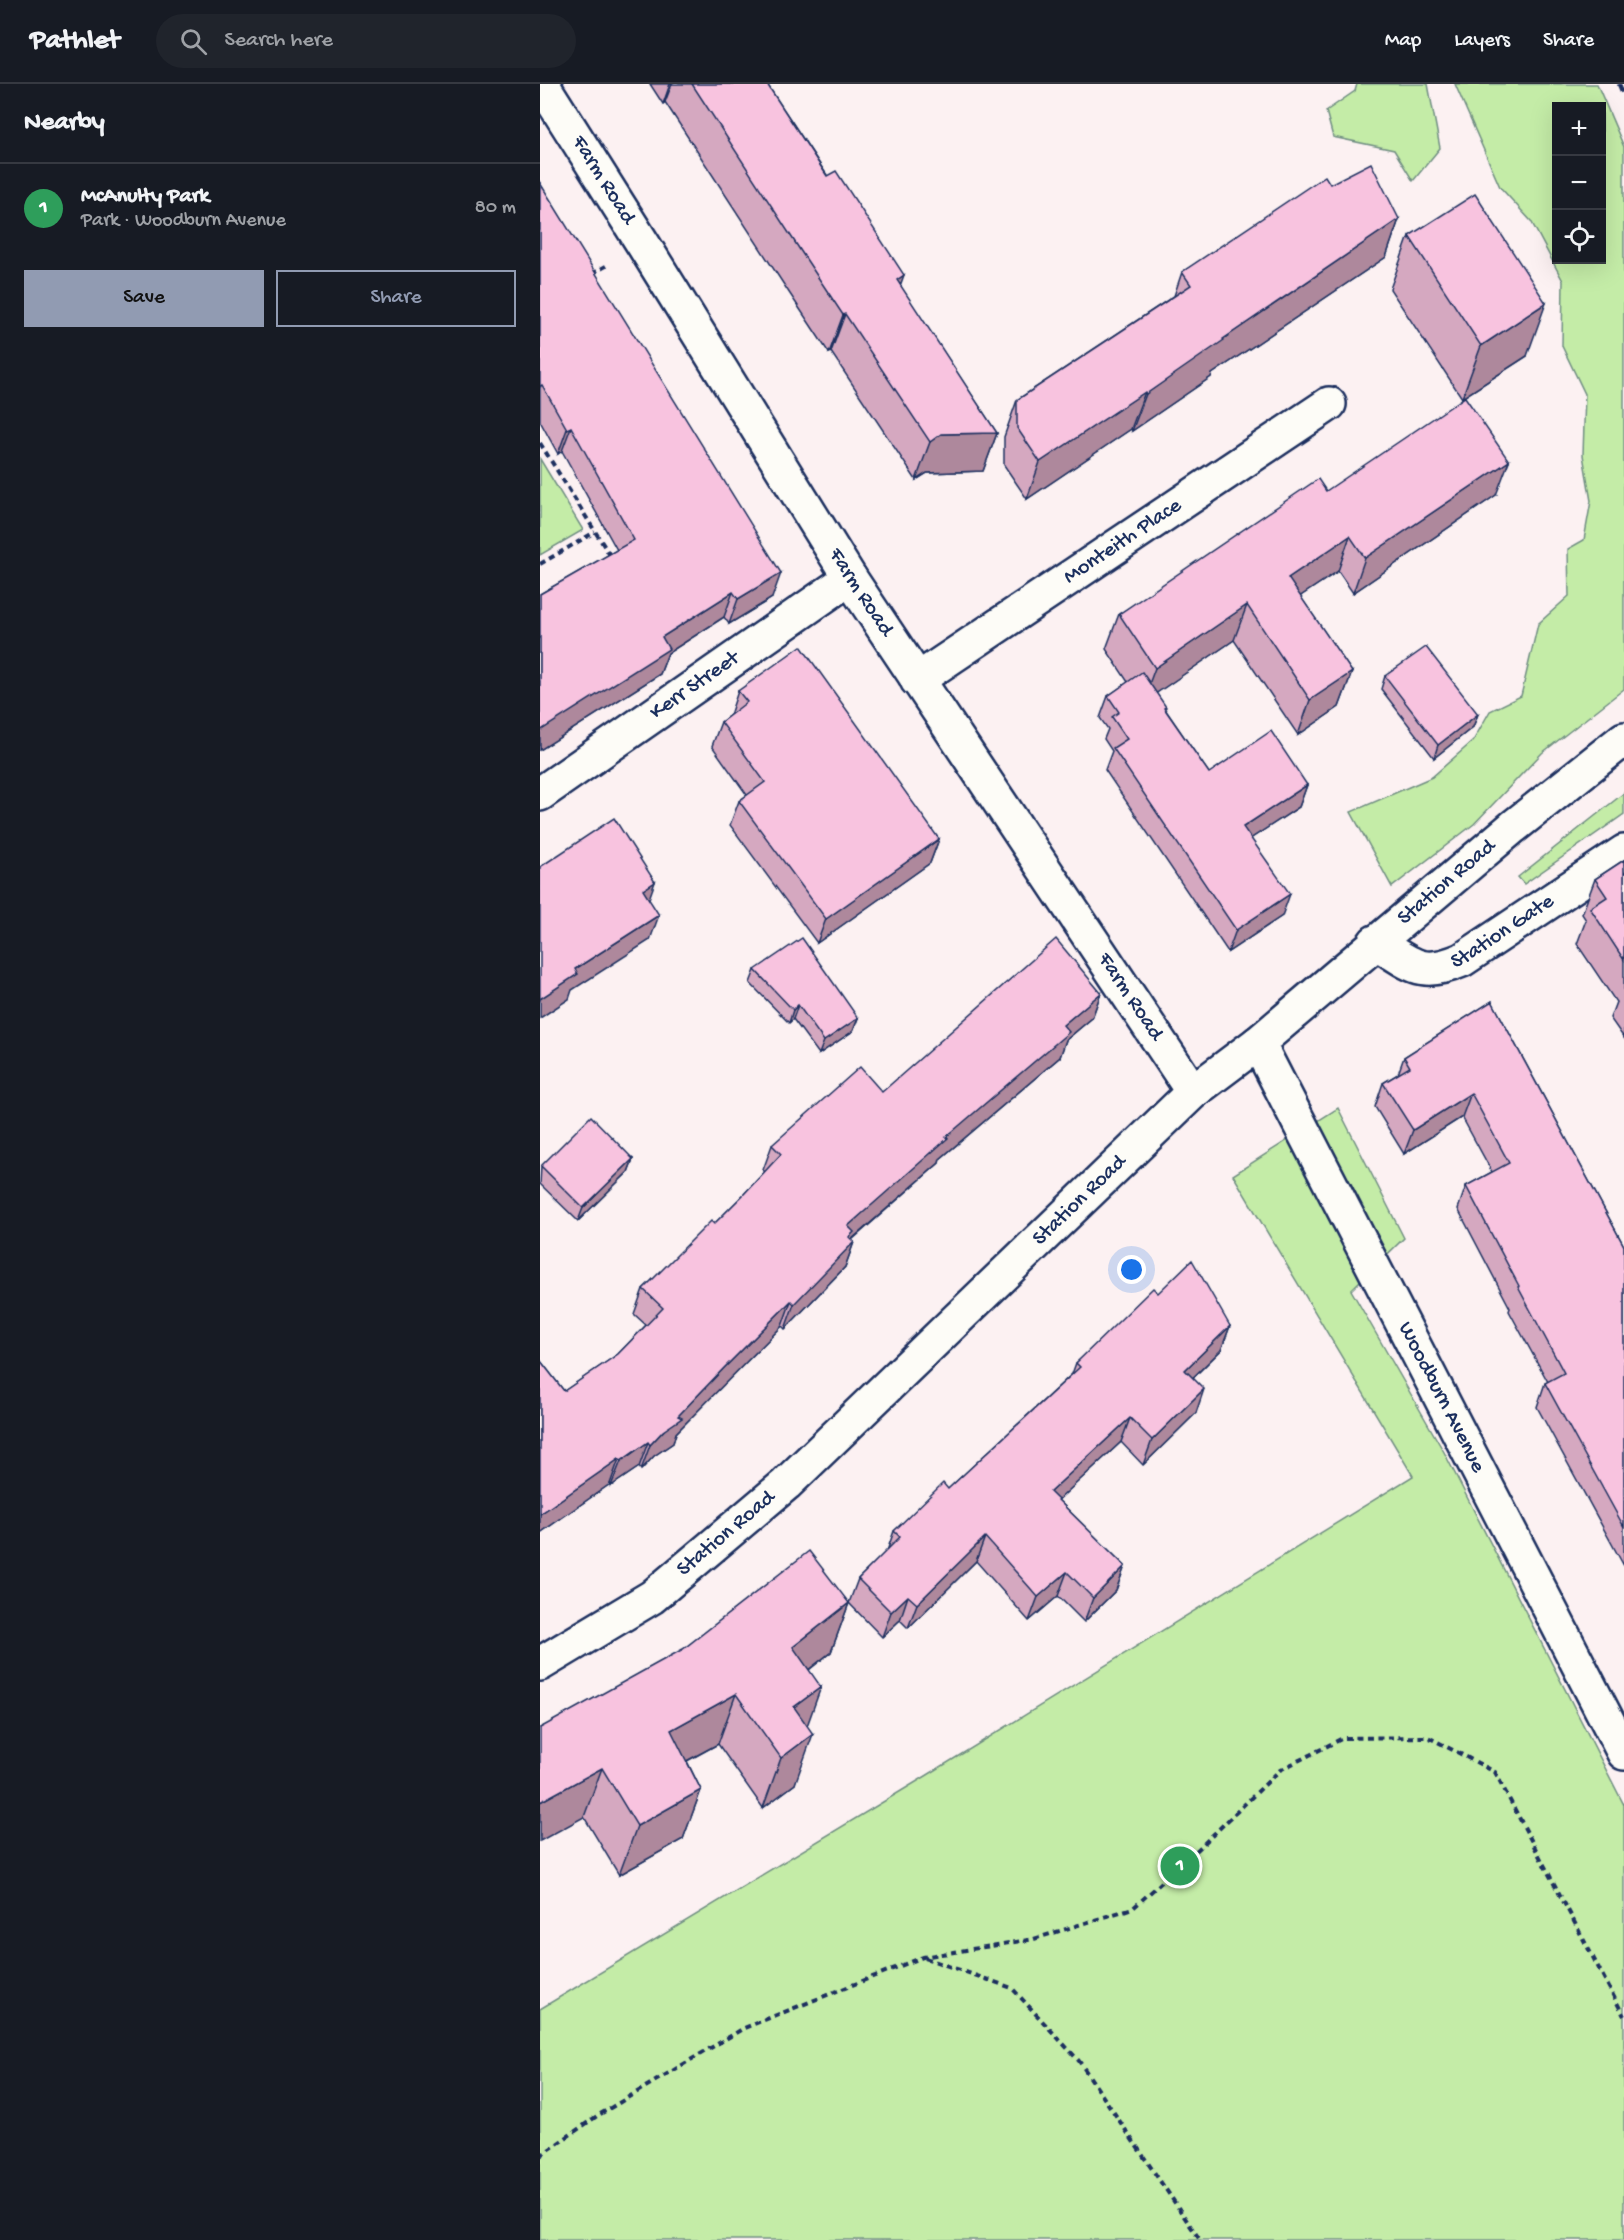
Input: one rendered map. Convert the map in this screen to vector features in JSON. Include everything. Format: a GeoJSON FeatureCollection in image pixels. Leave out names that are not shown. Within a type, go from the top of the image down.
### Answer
{"type":"FeatureCollection","features":[{"type":"Feature","properties":{"kind":"street","name":"Farm Road"},"geometry":{"type":"LineString","coordinates":[[542,84],[850,578],[1193,1092]]}},
{"type":"Feature","properties":{"kind":"street","name":"Monteith Place"},"geometry":{"type":"LineString","coordinates":[[917,680],[1329,404]]}},
{"type":"Feature","properties":{"kind":"street","name":"Kerr Street"},"geometry":{"type":"LineString","coordinates":[[540,794],[850,578]]}},
{"type":"Feature","properties":{"kind":"street","name":"Station Road"},"geometry":{"type":"LineString","coordinates":[[540,1664],[652,1597],[786,1485],[1193,1092],[1258,1043],[1513,827],[1624,739]]}},
{"type":"Feature","properties":{"kind":"street","name":"Station Gate"},"geometry":{"type":"LineString","coordinates":[[1376,942],[1419,969],[1443,969],[1462,960],[1624,852]]}},
{"type":"Feature","properties":{"kind":"street","name":"Woodburn Avenue"},"geometry":{"type":"LineString","coordinates":[[1258,1043],[1624,1753]]}},
{"type":"Feature","properties":{"kind":"path"},"geometry":{"type":"LineString","coordinates":[[592,274],[643,244]]}},
{"type":"Feature","properties":{"kind":"path"},"geometry":{"type":"LineString","coordinates":[[540,443],[613,561]]}},
{"type":"Feature","properties":{"kind":"path"},"geometry":{"type":"LineString","coordinates":[[540,564],[595,532]]}},
{"type":"Feature","properties":{"kind":"path"},"geometry":{"type":"LineString","coordinates":[[540,2156],[597,2115],[744,2028],[923,1957],[1034,1939],[1133,1908],[1191,1857],[1280,1770],[1343,1738],[1428,1737],[1495,1772],[1624,2016]]}},
{"type":"Feature","properties":{"kind":"path"},"geometry":{"type":"LineString","coordinates":[[923,1957],[1012,1988],[1079,2061],[1200,2240]]}},
{"type":"Feature","properties":{"kind":"green space"},"geometry":{"type":"Polygon","coordinates":[[[1357,84],[1428,84],[1440,148],[1413,181],[1394,150],[1333,137],[1326,111],[1355,91],[1357,84]]]}},
{"type":"Feature","properties":{"kind":"green space"},"geometry":{"type":"Polygon","coordinates":[[[1455,84],[1597,84],[1605,102],[1552,102],[1552,260],[1531,221],[1500,187],[1455,84]]]}},
{"type":"Feature","properties":{"kind":"green space"},"geometry":{"type":"Polygon","coordinates":[[[1606,105],[1624,147],[1624,689],[1542,753],[1474,824],[1392,887],[1351,812],[1432,777],[1473,741],[1490,711],[1521,696],[1538,624],[1569,596],[1568,549],[1584,540],[1591,501],[1583,455],[1585,394],[1562,346],[1563,281],[1554,264],[1606,264],[1606,105]]]}},
{"type":"Feature","properties":{"kind":"green space"},"geometry":{"type":"Polygon","coordinates":[[[540,459],[583,530],[540,555],[540,459]]]}},
{"type":"Feature","properties":{"kind":"green space"},"geometry":{"type":"Polygon","coordinates":[[[1624,793],[1624,814],[1524,884],[1518,877],[1624,793]]]}},
{"type":"Feature","properties":{"kind":"green space"},"geometry":{"type":"Polygon","coordinates":[[[1338,1108],[1404,1238],[1351,1290],[1444,1452],[1624,1805],[1624,2240],[540,2240],[540,2009],[926,1776],[1413,1476],[1233,1175],[1338,1108]]]}},
{"type":"Feature","properties":{"kind":"building"},"geometry":{"type":"Polygon","coordinates":[[[692,84],[767,84],[827,176],[836,171],[904,275],[897,280],[997,433],[941,434],[930,442],[845,314],[843,315],[692,84]]]}},
{"type":"Feature","properties":{"kind":"building"},"geometry":{"type":"Polygon","coordinates":[[[1371,163],[1399,219],[1146,394],[1145,392],[1040,462],[1017,428],[1017,400],[1191,285],[1182,272],[1325,176],[1330,184],[1371,163]]]}},
{"type":"Feature","properties":{"kind":"building"},"geometry":{"type":"Polygon","coordinates":[[[540,183],[781,573],[738,599],[733,592],[662,637],[669,649],[540,731],[540,594],[634,540],[571,427],[567,429],[542,385],[540,387],[540,183]]]}},
{"type":"Feature","properties":{"kind":"building"},"geometry":{"type":"Polygon","coordinates":[[[1475,194],[1546,303],[1481,346],[1409,236],[1475,194]]]}},
{"type":"Feature","properties":{"kind":"building"},"geometry":{"type":"Polygon","coordinates":[[[1465,397],[1509,461],[1365,558],[1350,536],[1288,578],[1352,672],[1310,700],[1247,605],[1155,668],[1119,614],[1318,479],[1326,491],[1465,397]]]}},
{"type":"Feature","properties":{"kind":"building"},"geometry":{"type":"Polygon","coordinates":[[[801,646],[939,839],[826,919],[739,801],[765,782],[721,722],[747,702],[738,691],[801,646]]]}},
{"type":"Feature","properties":{"kind":"building"},"geometry":{"type":"Polygon","coordinates":[[[1426,647],[1478,714],[1438,745],[1385,676],[1426,647]]]}},
{"type":"Feature","properties":{"kind":"building"},"geometry":{"type":"Polygon","coordinates":[[[1142,672],[1209,773],[1271,731],[1307,785],[1243,827],[1290,894],[1236,930],[1113,748],[1127,739],[1112,717],[1119,712],[1108,696],[1142,672]]]}},
{"type":"Feature","properties":{"kind":"building"},"geometry":{"type":"Polygon","coordinates":[[[614,818],[655,882],[643,890],[659,915],[575,969],[578,974],[540,999],[540,867],[614,818]]]}},
{"type":"Feature","properties":{"kind":"building"},"geometry":{"type":"Polygon","coordinates":[[[1624,860],[1624,960],[1590,908],[1607,897],[1595,879],[1624,860]]]}},
{"type":"Feature","properties":{"kind":"building"},"geometry":{"type":"Polygon","coordinates":[[[802,938],[858,1018],[824,1041],[798,1005],[793,1010],[755,970],[802,938]]]}},
{"type":"Feature","properties":{"kind":"building"},"geometry":{"type":"Polygon","coordinates":[[[1056,939],[1101,993],[1063,1025],[1069,1032],[946,1137],[948,1138],[848,1226],[854,1232],[849,1237],[854,1242],[794,1304],[791,1301],[724,1368],[678,1416],[682,1418],[663,1431],[650,1445],[648,1442],[621,1461],[619,1459],[540,1514],[540,1360],[564,1391],[618,1354],[663,1308],[643,1289],[711,1221],[714,1224],[781,1154],[772,1145],[860,1067],[882,1092],[1056,939]]]}},
{"type":"Feature","properties":{"kind":"building"},"geometry":{"type":"Polygon","coordinates":[[[1492,1001],[1624,1246],[1624,1527],[1545,1383],[1564,1373],[1466,1186],[1509,1163],[1471,1093],[1413,1130],[1383,1083],[1410,1067],[1404,1057],[1492,1001]]]}},
{"type":"Feature","properties":{"kind":"building"},"geometry":{"type":"Polygon","coordinates":[[[591,1116],[633,1159],[583,1208],[541,1166],[591,1116]]]}},
{"type":"Feature","properties":{"kind":"building"},"geometry":{"type":"Polygon","coordinates":[[[1192,1260],[1230,1326],[1185,1370],[1204,1389],[1152,1440],[1130,1418],[1050,1492],[1125,1566],[1093,1598],[1067,1572],[1038,1597],[985,1537],[917,1604],[908,1596],[891,1612],[858,1579],[900,1537],[894,1531],[943,1483],[948,1489],[1080,1367],[1076,1363],[1153,1288],[1158,1293],[1192,1260]]]}},
{"type":"Feature","properties":{"kind":"building"},"geometry":{"type":"Polygon","coordinates":[[[809,1551],[849,1603],[793,1647],[821,1687],[794,1707],[813,1734],[781,1758],[736,1694],[671,1730],[701,1790],[637,1826],[602,1768],[540,1802],[540,1728],[683,1649],[809,1551]]]}},
{"type":"Feature","properties":{"kind":"railway"},"geometry":{"type":"LineString","coordinates":[[1619,84],[1624,96]]}},
{"type":"Feature","properties":{"kind":"place","name":"McAnulty Park"},"geometry":{"type":"Point","coordinates":[1180,1866]}}]}
